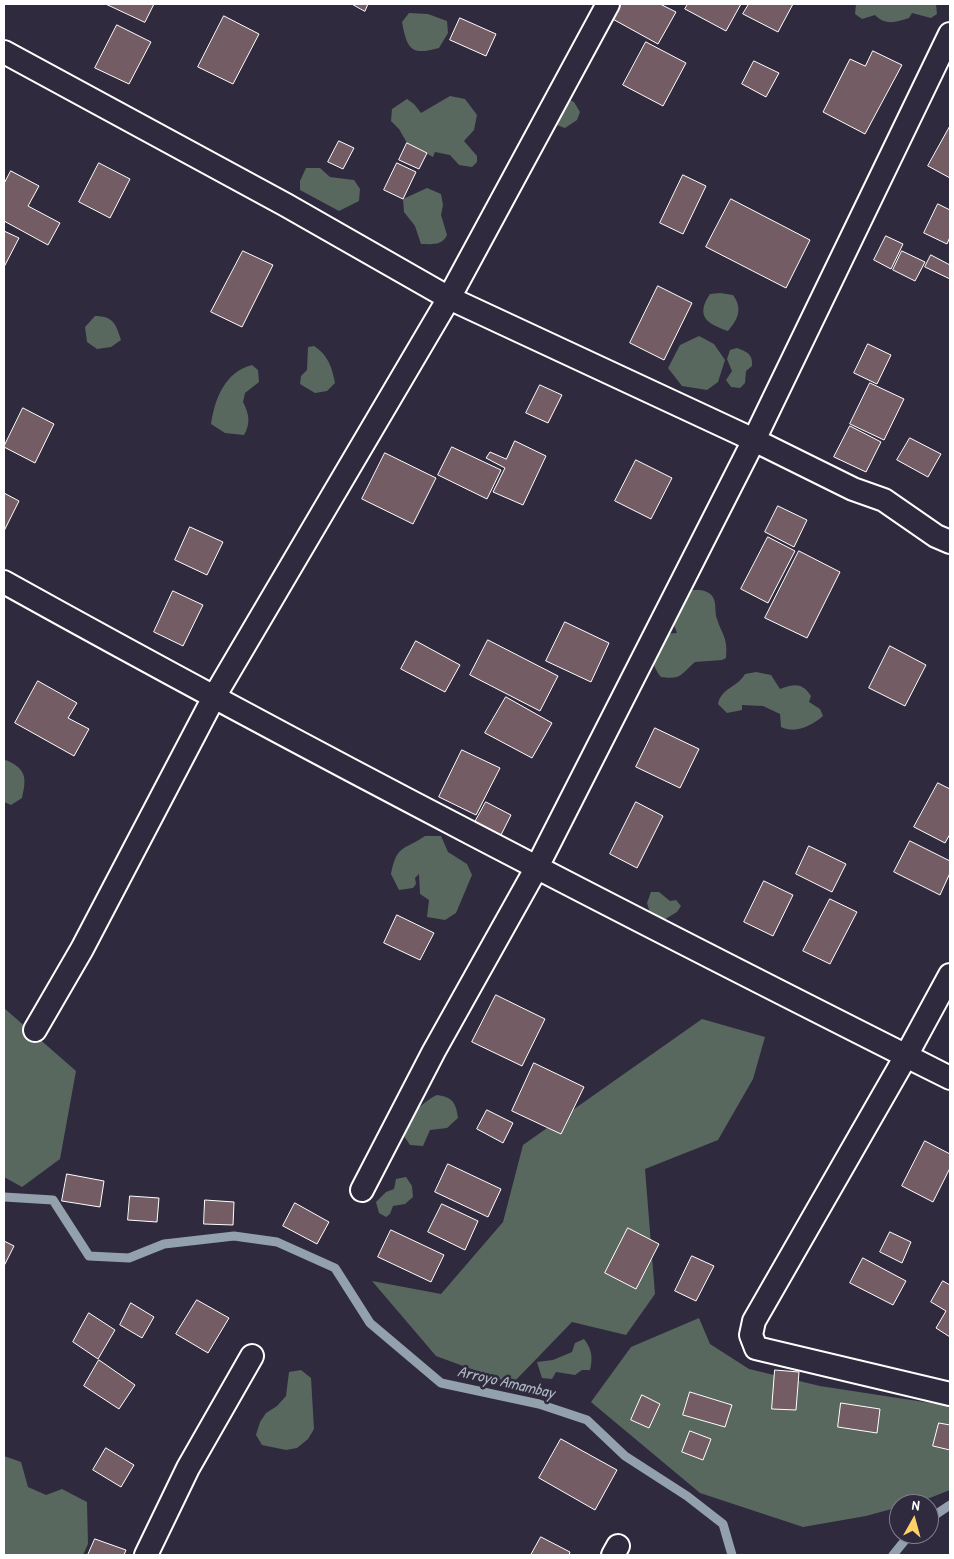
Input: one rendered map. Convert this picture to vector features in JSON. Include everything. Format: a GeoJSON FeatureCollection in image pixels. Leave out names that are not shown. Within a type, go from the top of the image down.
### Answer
{"type":"FeatureCollection","features":[{"type":"Feature","properties":{"kind":"street"},"geometry":{"type":"LineString","coordinates":[[36,1030],[82,949],[214,697],[449,298],[608,4]]}},
{"type":"Feature","properties":{"kind":"street"},"geometry":{"type":"LineString","coordinates":[[362,1190],[434,1051],[537,867],[754,440],[950,34]]}},
{"type":"Feature","properties":{"kind":"street"},"geometry":{"type":"LineString","coordinates":[[4,52],[286,206],[449,298],[754,440],[853,489],[884,500],[936,536],[950,542]]}},
{"type":"Feature","properties":{"kind":"street"},"geometry":{"type":"LineString","coordinates":[[4,582],[214,697],[537,867],[950,1078]]}},
{"type":"Feature","properties":{"kind":"street"},"geometry":{"type":"LineString","coordinates":[[950,975],[906,1056],[754,1321],[751,1334],[756,1348],[950,1394]]}},
{"type":"Feature","properties":{"kind":"street"},"geometry":{"type":"LineString","coordinates":[[146,1555],[188,1468],[252,1356]]}},
{"type":"Feature","properties":{"kind":"green space"},"geometry":{"type":"Polygon","coordinates":[[[856,4],[936,4],[937,14],[931,18],[912,13],[909,18],[891,22],[883,21],[875,15],[862,19],[855,14],[856,4]]]}},
{"type":"Feature","properties":{"kind":"green space"},"geometry":{"type":"Polygon","coordinates":[[[409,13],[428,14],[447,21],[448,33],[439,48],[422,51],[412,48],[406,39],[402,22],[409,13]]]}},
{"type":"Feature","properties":{"kind":"green space"},"geometry":{"type":"Polygon","coordinates":[[[450,96],[465,99],[477,115],[474,130],[464,141],[477,156],[477,162],[472,167],[459,165],[450,155],[435,152],[433,157],[407,143],[399,129],[391,121],[392,109],[407,99],[421,113],[450,96]]]}},
{"type":"Feature","properties":{"kind":"green space"},"geometry":{"type":"Polygon","coordinates":[[[563,97],[574,102],[580,112],[577,120],[565,128],[554,124],[563,97]]]}},
{"type":"Feature","properties":{"kind":"green space"},"geometry":{"type":"Polygon","coordinates":[[[306,168],[320,168],[330,177],[354,180],[360,189],[359,201],[339,211],[300,190],[300,181],[306,168]]]}},
{"type":"Feature","properties":{"kind":"green space"},"geometry":{"type":"Polygon","coordinates":[[[427,188],[441,194],[443,205],[441,215],[447,235],[445,239],[436,244],[421,244],[415,226],[404,212],[403,199],[427,188]]]}},
{"type":"Feature","properties":{"kind":"green space"},"geometry":{"type":"Polygon","coordinates":[[[710,294],[733,295],[738,305],[737,318],[728,331],[709,322],[704,314],[704,308],[710,294]]]}},
{"type":"Feature","properties":{"kind":"green space"},"geometry":{"type":"Polygon","coordinates":[[[95,316],[110,319],[121,340],[111,347],[97,349],[87,342],[85,327],[95,316]]]}},
{"type":"Feature","properties":{"kind":"green space"},"geometry":{"type":"Polygon","coordinates":[[[699,336],[714,344],[725,360],[718,382],[707,390],[682,386],[668,368],[680,345],[699,336]]]}},
{"type":"Feature","properties":{"kind":"green space"},"geometry":{"type":"Polygon","coordinates":[[[314,346],[323,353],[329,362],[335,383],[327,391],[315,393],[300,384],[301,376],[307,370],[308,347],[314,346]]]}},
{"type":"Feature","properties":{"kind":"green space"},"geometry":{"type":"Polygon","coordinates":[[[737,348],[749,354],[752,362],[752,366],[746,371],[745,383],[740,388],[731,387],[726,380],[732,371],[727,359],[730,350],[737,348]]]}},
{"type":"Feature","properties":{"kind":"green space"},"geometry":{"type":"Polygon","coordinates":[[[252,365],[258,370],[259,382],[245,393],[243,402],[247,411],[248,426],[244,435],[225,433],[211,424],[215,405],[228,380],[243,368],[252,365]]]}},
{"type":"Feature","properties":{"kind":"green space"},"geometry":{"type":"Polygon","coordinates":[[[689,590],[704,591],[714,598],[716,616],[725,641],[726,658],[695,662],[677,677],[661,677],[654,666],[654,656],[664,634],[677,633],[672,620],[689,590]]]}},
{"type":"Feature","properties":{"kind":"green space"},"geometry":{"type":"Polygon","coordinates":[[[756,672],[771,675],[780,689],[794,685],[801,686],[811,696],[809,702],[820,709],[823,716],[808,726],[792,730],[781,727],[780,714],[763,706],[742,705],[742,710],[727,713],[718,704],[722,694],[745,674],[756,672]]]}},
{"type":"Feature","properties":{"kind":"green space"},"geometry":{"type":"Polygon","coordinates":[[[6,760],[21,770],[24,779],[22,798],[11,805],[4,802],[4,761],[6,760]]]}},
{"type":"Feature","properties":{"kind":"green space"},"geometry":{"type":"Polygon","coordinates":[[[425,836],[441,836],[448,852],[467,864],[472,875],[456,913],[445,920],[427,917],[429,900],[420,894],[419,874],[415,878],[416,884],[413,888],[399,890],[391,874],[393,864],[402,849],[425,836]]]}},
{"type":"Feature","properties":{"kind":"green space"},"geometry":{"type":"Polygon","coordinates":[[[651,892],[659,892],[670,901],[676,900],[681,906],[677,912],[662,921],[652,919],[647,903],[651,892]]]}},
{"type":"Feature","properties":{"kind":"green space"},"geometry":{"type":"Polygon","coordinates":[[[4,1008],[76,1071],[60,1159],[22,1187],[4,1177],[4,1008]]]}},
{"type":"Feature","properties":{"kind":"green space"},"geometry":{"type":"Polygon","coordinates":[[[702,1019],[765,1037],[753,1079],[718,1140],[645,1169],[655,1294],[626,1335],[572,1322],[512,1384],[436,1356],[372,1281],[441,1294],[503,1222],[523,1145],[702,1019]]]}},
{"type":"Feature","properties":{"kind":"green space"},"geometry":{"type":"Polygon","coordinates":[[[437,1095],[452,1101],[458,1118],[447,1128],[430,1130],[423,1146],[410,1145],[398,1127],[405,1114],[415,1110],[437,1095]]]}},
{"type":"Feature","properties":{"kind":"green space"},"geometry":{"type":"Polygon","coordinates":[[[406,1177],[412,1186],[413,1197],[405,1204],[393,1206],[390,1214],[386,1217],[379,1213],[376,1202],[386,1192],[394,1189],[396,1179],[406,1177]]]}},
{"type":"Feature","properties":{"kind":"green space"},"geometry":{"type":"Polygon","coordinates":[[[699,1318],[710,1344],[749,1369],[820,1386],[950,1406],[950,1490],[939,1494],[889,1494],[889,1510],[866,1516],[803,1527],[700,1493],[591,1402],[631,1347],[699,1318]]]}},
{"type":"Feature","properties":{"kind":"green space"},"geometry":{"type":"Polygon","coordinates":[[[584,1339],[589,1346],[591,1354],[590,1370],[582,1370],[575,1375],[556,1372],[552,1379],[542,1378],[537,1362],[553,1360],[572,1352],[575,1343],[584,1339]]]}},
{"type":"Feature","properties":{"kind":"green space"},"geometry":{"type":"Polygon","coordinates":[[[301,1370],[311,1378],[314,1429],[308,1439],[297,1448],[286,1450],[262,1445],[256,1435],[260,1422],[266,1413],[277,1406],[286,1396],[289,1372],[301,1370]]]}},
{"type":"Feature","properties":{"kind":"green space"},"geometry":{"type":"Polygon","coordinates":[[[4,1456],[21,1462],[28,1487],[46,1495],[62,1489],[87,1502],[88,1544],[83,1555],[4,1555],[4,1456]]]}},
{"type":"Feature","properties":{"kind":"building"},"geometry":{"type":"Polygon","coordinates":[[[106,4],[154,4],[145,22],[106,4]]]}},
{"type":"Feature","properties":{"kind":"building"},"geometry":{"type":"Polygon","coordinates":[[[352,4],[368,4],[365,11],[352,4]]]}},
{"type":"Feature","properties":{"kind":"building"},"geometry":{"type":"Polygon","coordinates":[[[616,4],[660,4],[676,12],[658,44],[609,17],[616,4]]]}},
{"type":"Feature","properties":{"kind":"building"},"geometry":{"type":"Polygon","coordinates":[[[688,4],[741,4],[726,31],[685,9],[688,4]]]}},
{"type":"Feature","properties":{"kind":"building"},"geometry":{"type":"Polygon","coordinates":[[[749,4],[793,4],[778,32],[743,14],[749,4]]]}},
{"type":"Feature","properties":{"kind":"building"},"geometry":{"type":"Polygon","coordinates":[[[224,16],[259,34],[233,84],[198,67],[224,16]]]}},
{"type":"Feature","properties":{"kind":"building"},"geometry":{"type":"Polygon","coordinates":[[[460,18],[496,34],[486,56],[450,40],[460,18]]]}},
{"type":"Feature","properties":{"kind":"building"},"geometry":{"type":"Polygon","coordinates":[[[117,25],[151,42],[129,84],[95,68],[117,25]]]}},
{"type":"Feature","properties":{"kind":"building"},"geometry":{"type":"Polygon","coordinates":[[[646,42],[686,63],[663,106],[623,85],[646,42]]]}},
{"type":"Feature","properties":{"kind":"building"},"geometry":{"type":"Polygon","coordinates":[[[873,51],[902,65],[865,134],[823,112],[850,59],[865,66],[873,51]]]}},
{"type":"Feature","properties":{"kind":"building"},"geometry":{"type":"Polygon","coordinates":[[[754,61],[779,73],[766,97],[742,84],[754,61]]]}},
{"type":"Feature","properties":{"kind":"building"},"geometry":{"type":"Polygon","coordinates":[[[950,126],[950,178],[928,166],[950,126]]]}},
{"type":"Feature","properties":{"kind":"building"},"geometry":{"type":"Polygon","coordinates":[[[339,141],[354,148],[343,169],[328,162],[339,141]]]}},
{"type":"Feature","properties":{"kind":"building"},"geometry":{"type":"Polygon","coordinates":[[[407,143],[427,153],[419,169],[399,160],[407,143]]]}},
{"type":"Feature","properties":{"kind":"building"},"geometry":{"type":"Polygon","coordinates":[[[99,163],[130,179],[110,218],[79,202],[99,163]]]}},
{"type":"Feature","properties":{"kind":"building"},"geometry":{"type":"Polygon","coordinates":[[[397,163],[416,172],[403,199],[384,190],[397,163]]]}},
{"type":"Feature","properties":{"kind":"building"},"geometry":{"type":"Polygon","coordinates":[[[11,171],[39,186],[28,206],[60,223],[48,245],[4,221],[4,184],[11,171]]]}},
{"type":"Feature","properties":{"kind":"building"},"geometry":{"type":"Polygon","coordinates":[[[683,175],[706,186],[683,234],[660,223],[683,175]]]}},
{"type":"Feature","properties":{"kind":"building"},"geometry":{"type":"Polygon","coordinates":[[[731,199],[810,240],[786,288],[706,247],[731,199]]]}},
{"type":"Feature","properties":{"kind":"building"},"geometry":{"type":"Polygon","coordinates":[[[938,204],[950,210],[950,237],[947,244],[924,233],[938,204]]]}},
{"type":"Feature","properties":{"kind":"building"},"geometry":{"type":"Polygon","coordinates":[[[4,231],[19,238],[4,267],[4,231]]]}},
{"type":"Feature","properties":{"kind":"building"},"geometry":{"type":"Polygon","coordinates":[[[886,236],[903,244],[891,269],[874,260],[886,236]]]}},
{"type":"Feature","properties":{"kind":"building"},"geometry":{"type":"Polygon","coordinates":[[[243,251],[273,265],[242,327],[211,312],[243,251]]]}},
{"type":"Feature","properties":{"kind":"building"},"geometry":{"type":"Polygon","coordinates":[[[902,251],[925,262],[915,281],[893,270],[902,251]]]}},
{"type":"Feature","properties":{"kind":"building"},"geometry":{"type":"Polygon","coordinates":[[[931,255],[950,265],[950,279],[925,267],[931,255]]]}},
{"type":"Feature","properties":{"kind":"building"},"geometry":{"type":"Polygon","coordinates":[[[658,286],[692,303],[664,360],[630,343],[658,286]]]}},
{"type":"Feature","properties":{"kind":"building"},"geometry":{"type":"Polygon","coordinates":[[[868,344],[891,355],[877,384],[854,373],[868,344]]]}},
{"type":"Feature","properties":{"kind":"building"},"geometry":{"type":"Polygon","coordinates":[[[870,383],[904,399],[884,440],[850,424],[870,383]]]}},
{"type":"Feature","properties":{"kind":"building"},"geometry":{"type":"Polygon","coordinates":[[[540,385],[562,395],[548,423],[526,413],[540,385]]]}},
{"type":"Feature","properties":{"kind":"building"},"geometry":{"type":"Polygon","coordinates":[[[23,408],[54,424],[35,463],[4,447],[23,408]]]}},
{"type":"Feature","properties":{"kind":"building"},"geometry":{"type":"Polygon","coordinates":[[[850,426],[881,442],[866,472],[834,457],[850,426]]]}},
{"type":"Feature","properties":{"kind":"building"},"geometry":{"type":"Polygon","coordinates":[[[910,438],[941,454],[928,477],[897,460],[910,438]]]}},
{"type":"Feature","properties":{"kind":"building"},"geometry":{"type":"Polygon","coordinates":[[[515,441],[546,456],[523,505],[493,492],[505,468],[486,458],[490,452],[506,459],[515,441]]]}},
{"type":"Feature","properties":{"kind":"building"},"geometry":{"type":"Polygon","coordinates":[[[452,447],[501,470],[487,499],[438,475],[452,447]]]}},
{"type":"Feature","properties":{"kind":"building"},"geometry":{"type":"Polygon","coordinates":[[[385,453],[436,478],[413,524],[362,499],[385,453]]]}},
{"type":"Feature","properties":{"kind":"building"},"geometry":{"type":"Polygon","coordinates":[[[636,460],[672,478],[651,519],[615,501],[636,460]]]}},
{"type":"Feature","properties":{"kind":"building"},"geometry":{"type":"Polygon","coordinates":[[[4,493],[19,501],[4,531],[4,493]]]}},
{"type":"Feature","properties":{"kind":"building"},"geometry":{"type":"Polygon","coordinates":[[[778,506],[807,520],[794,547],[765,532],[778,506]]]}},
{"type":"Feature","properties":{"kind":"building"},"geometry":{"type":"Polygon","coordinates":[[[190,527],[223,542],[207,575],[175,560],[190,527]]]}},
{"type":"Feature","properties":{"kind":"building"},"geometry":{"type":"Polygon","coordinates":[[[768,537],[795,551],[768,603],[741,589],[768,537]]]}},
{"type":"Feature","properties":{"kind":"building"},"geometry":{"type":"Polygon","coordinates":[[[799,551],[840,572],[807,638],[765,618],[799,551]]]}},
{"type":"Feature","properties":{"kind":"building"},"geometry":{"type":"Polygon","coordinates":[[[173,591],[203,605],[183,646],[154,632],[173,591]]]}},
{"type":"Feature","properties":{"kind":"building"},"geometry":{"type":"Polygon","coordinates":[[[565,622],[609,643],[591,682],[546,661],[565,622]]]}},
{"type":"Feature","properties":{"kind":"building"},"geometry":{"type":"Polygon","coordinates":[[[488,640],[558,676],[540,711],[470,675],[488,640]]]}},
{"type":"Feature","properties":{"kind":"building"},"geometry":{"type":"Polygon","coordinates":[[[416,641],[460,665],[445,692],[401,669],[416,641]]]}},
{"type":"Feature","properties":{"kind":"building"},"geometry":{"type":"Polygon","coordinates":[[[890,646],[926,665],[905,706],[869,688],[890,646]]]}},
{"type":"Feature","properties":{"kind":"building"},"geometry":{"type":"Polygon","coordinates":[[[38,681],[77,703],[68,718],[89,729],[74,756],[15,723],[38,681]]]}},
{"type":"Feature","properties":{"kind":"building"},"geometry":{"type":"Polygon","coordinates":[[[506,697],[552,723],[532,758],[485,733],[506,697]]]}},
{"type":"Feature","properties":{"kind":"building"},"geometry":{"type":"Polygon","coordinates":[[[655,728],[699,749],[680,788],[636,767],[655,728]]]}},
{"type":"Feature","properties":{"kind":"building"},"geometry":{"type":"Polygon","coordinates":[[[462,750],[500,768],[476,815],[439,797],[462,750]]]}},
{"type":"Feature","properties":{"kind":"building"},"geometry":{"type":"Polygon","coordinates":[[[938,783],[950,789],[950,834],[945,843],[914,827],[938,783]]]}},
{"type":"Feature","properties":{"kind":"building"},"geometry":{"type":"Polygon","coordinates":[[[486,802],[511,815],[501,835],[475,822],[486,802]]]}},
{"type":"Feature","properties":{"kind":"building"},"geometry":{"type":"Polygon","coordinates":[[[636,802],[663,816],[637,868],[610,854],[636,802]]]}},
{"type":"Feature","properties":{"kind":"building"},"geometry":{"type":"Polygon","coordinates":[[[910,841],[950,861],[950,873],[940,895],[894,872],[910,841]]]}},
{"type":"Feature","properties":{"kind":"building"},"geometry":{"type":"Polygon","coordinates":[[[809,846],[846,864],[832,892],[796,874],[809,846]]]}},
{"type":"Feature","properties":{"kind":"building"},"geometry":{"type":"Polygon","coordinates":[[[764,881],[793,895],[773,936],[744,922],[764,881]]]}},
{"type":"Feature","properties":{"kind":"building"},"geometry":{"type":"Polygon","coordinates":[[[830,899],[857,912],[830,964],[803,951],[830,899]]]}},
{"type":"Feature","properties":{"kind":"building"},"geometry":{"type":"Polygon","coordinates":[[[397,915],[434,933],[420,960],[384,943],[397,915]]]}},
{"type":"Feature","properties":{"kind":"building"},"geometry":{"type":"Polygon","coordinates":[[[496,995],[545,1019],[522,1066],[472,1042],[496,995]]]}},
{"type":"Feature","properties":{"kind":"building"},"geometry":{"type":"Polygon","coordinates":[[[534,1063],[584,1087],[561,1134],[512,1111],[534,1063]]]}},
{"type":"Feature","properties":{"kind":"building"},"geometry":{"type":"Polygon","coordinates":[[[487,1110],[513,1123],[503,1143],[477,1129],[487,1110]]]}},
{"type":"Feature","properties":{"kind":"building"},"geometry":{"type":"Polygon","coordinates":[[[925,1141],[950,1154],[950,1168],[933,1202],[902,1186],[925,1141]]]}},
{"type":"Feature","properties":{"kind":"building"},"geometry":{"type":"Polygon","coordinates":[[[448,1164],[501,1189],[488,1217],[435,1192],[448,1164]]]}},
{"type":"Feature","properties":{"kind":"building"},"geometry":{"type":"Polygon","coordinates":[[[67,1174],[104,1181],[100,1207],[62,1201],[67,1174]]]}},
{"type":"Feature","properties":{"kind":"building"},"geometry":{"type":"Polygon","coordinates":[[[130,1196],[159,1198],[157,1222],[128,1220],[130,1196]]]}},
{"type":"Feature","properties":{"kind":"building"},"geometry":{"type":"Polygon","coordinates":[[[205,1200],[234,1202],[233,1225],[204,1224],[205,1200]]]}},
{"type":"Feature","properties":{"kind":"building"},"geometry":{"type":"Polygon","coordinates":[[[295,1203],[329,1222],[317,1244],[283,1226],[295,1203]]]}},
{"type":"Feature","properties":{"kind":"building"},"geometry":{"type":"Polygon","coordinates":[[[442,1204],[478,1221],[465,1250],[428,1232],[442,1204]]]}},
{"type":"Feature","properties":{"kind":"building"},"geometry":{"type":"Polygon","coordinates":[[[628,1228],[659,1244],[636,1289],[605,1273],[628,1228]]]}},
{"type":"Feature","properties":{"kind":"building"},"geometry":{"type":"Polygon","coordinates":[[[391,1230],[444,1255],[431,1282],[378,1257],[391,1230]]]}},
{"type":"Feature","properties":{"kind":"building"},"geometry":{"type":"Polygon","coordinates":[[[890,1232],[911,1242],[902,1263],[880,1252],[890,1232]]]}},
{"type":"Feature","properties":{"kind":"building"},"geometry":{"type":"Polygon","coordinates":[[[4,1241],[14,1246],[4,1266],[4,1241]]]}},
{"type":"Feature","properties":{"kind":"building"},"geometry":{"type":"Polygon","coordinates":[[[692,1256],[714,1266],[696,1301],[675,1291],[692,1256]]]}},
{"type":"Feature","properties":{"kind":"building"},"geometry":{"type":"Polygon","coordinates":[[[863,1258],[906,1281],[893,1305],[850,1283],[863,1258]]]}},
{"type":"Feature","properties":{"kind":"building"},"geometry":{"type":"Polygon","coordinates":[[[943,1281],[950,1285],[950,1337],[936,1328],[946,1311],[931,1302],[943,1281]]]}},
{"type":"Feature","properties":{"kind":"building"},"geometry":{"type":"Polygon","coordinates":[[[197,1300],[229,1318],[208,1353],[176,1334],[197,1300]]]}},
{"type":"Feature","properties":{"kind":"building"},"geometry":{"type":"Polygon","coordinates":[[[131,1303],[154,1317],[142,1338],[120,1325],[131,1303]]]}},
{"type":"Feature","properties":{"kind":"building"},"geometry":{"type":"Polygon","coordinates":[[[89,1313],[115,1330],[98,1359],[73,1342],[89,1313]]]}},
{"type":"Feature","properties":{"kind":"building"},"geometry":{"type":"Polygon","coordinates":[[[99,1360],[135,1385],[119,1409],[84,1386],[99,1360]]]}},
{"type":"Feature","properties":{"kind":"building"},"geometry":{"type":"Polygon","coordinates":[[[775,1370],[799,1372],[796,1410],[772,1409],[775,1370]]]}},
{"type":"Feature","properties":{"kind":"building"},"geometry":{"type":"Polygon","coordinates":[[[690,1392],[732,1405],[725,1427],[683,1415],[690,1392]]]}},
{"type":"Feature","properties":{"kind":"building"},"geometry":{"type":"Polygon","coordinates":[[[642,1395],[660,1404],[649,1428],[631,1420],[642,1395]]]}},
{"type":"Feature","properties":{"kind":"building"},"geometry":{"type":"Polygon","coordinates":[[[841,1403],[880,1409],[877,1433],[838,1427],[841,1403]]]}},
{"type":"Feature","properties":{"kind":"building"},"geometry":{"type":"Polygon","coordinates":[[[939,1423],[950,1425],[950,1450],[933,1446],[939,1423]]]}},
{"type":"Feature","properties":{"kind":"building"},"geometry":{"type":"Polygon","coordinates":[[[690,1431],[711,1439],[703,1460],[682,1452],[690,1431]]]}},
{"type":"Feature","properties":{"kind":"building"},"geometry":{"type":"Polygon","coordinates":[[[561,1439],[617,1470],[595,1510],[539,1478],[561,1439]]]}},
{"type":"Feature","properties":{"kind":"building"},"geometry":{"type":"Polygon","coordinates":[[[106,1448],[134,1465],[121,1487],[93,1470],[106,1448]]]}},
{"type":"Feature","properties":{"kind":"building"},"geometry":{"type":"Polygon","coordinates":[[[541,1537],[570,1552],[569,1555],[531,1555],[541,1537]]]}},
{"type":"Feature","properties":{"kind":"building"},"geometry":{"type":"Polygon","coordinates":[[[95,1539],[126,1550],[124,1555],[88,1555],[95,1539]]]}},
{"type":"Feature","properties":{"kind":"waterway","name":"Arroyo Amambay"},"geometry":{"type":"LineString","coordinates":[[4,1197],[53,1200],[89,1256],[129,1258],[164,1244],[234,1236],[277,1242],[335,1268],[370,1323],[441,1383],[539,1404],[587,1420],[625,1456],[687,1496],[723,1524],[732,1555]]}},
{"type":"Feature","properties":{"kind":"waterway","name":"Arroyo Amambay"},"geometry":{"type":"LineString","coordinates":[[939,1512],[950,1505]]}},
{"type":"Feature","properties":{"kind":"waterway","name":"Arroyo Amambay"},"geometry":{"type":"LineString","coordinates":[[893,1555],[902,1544]]}}]}
